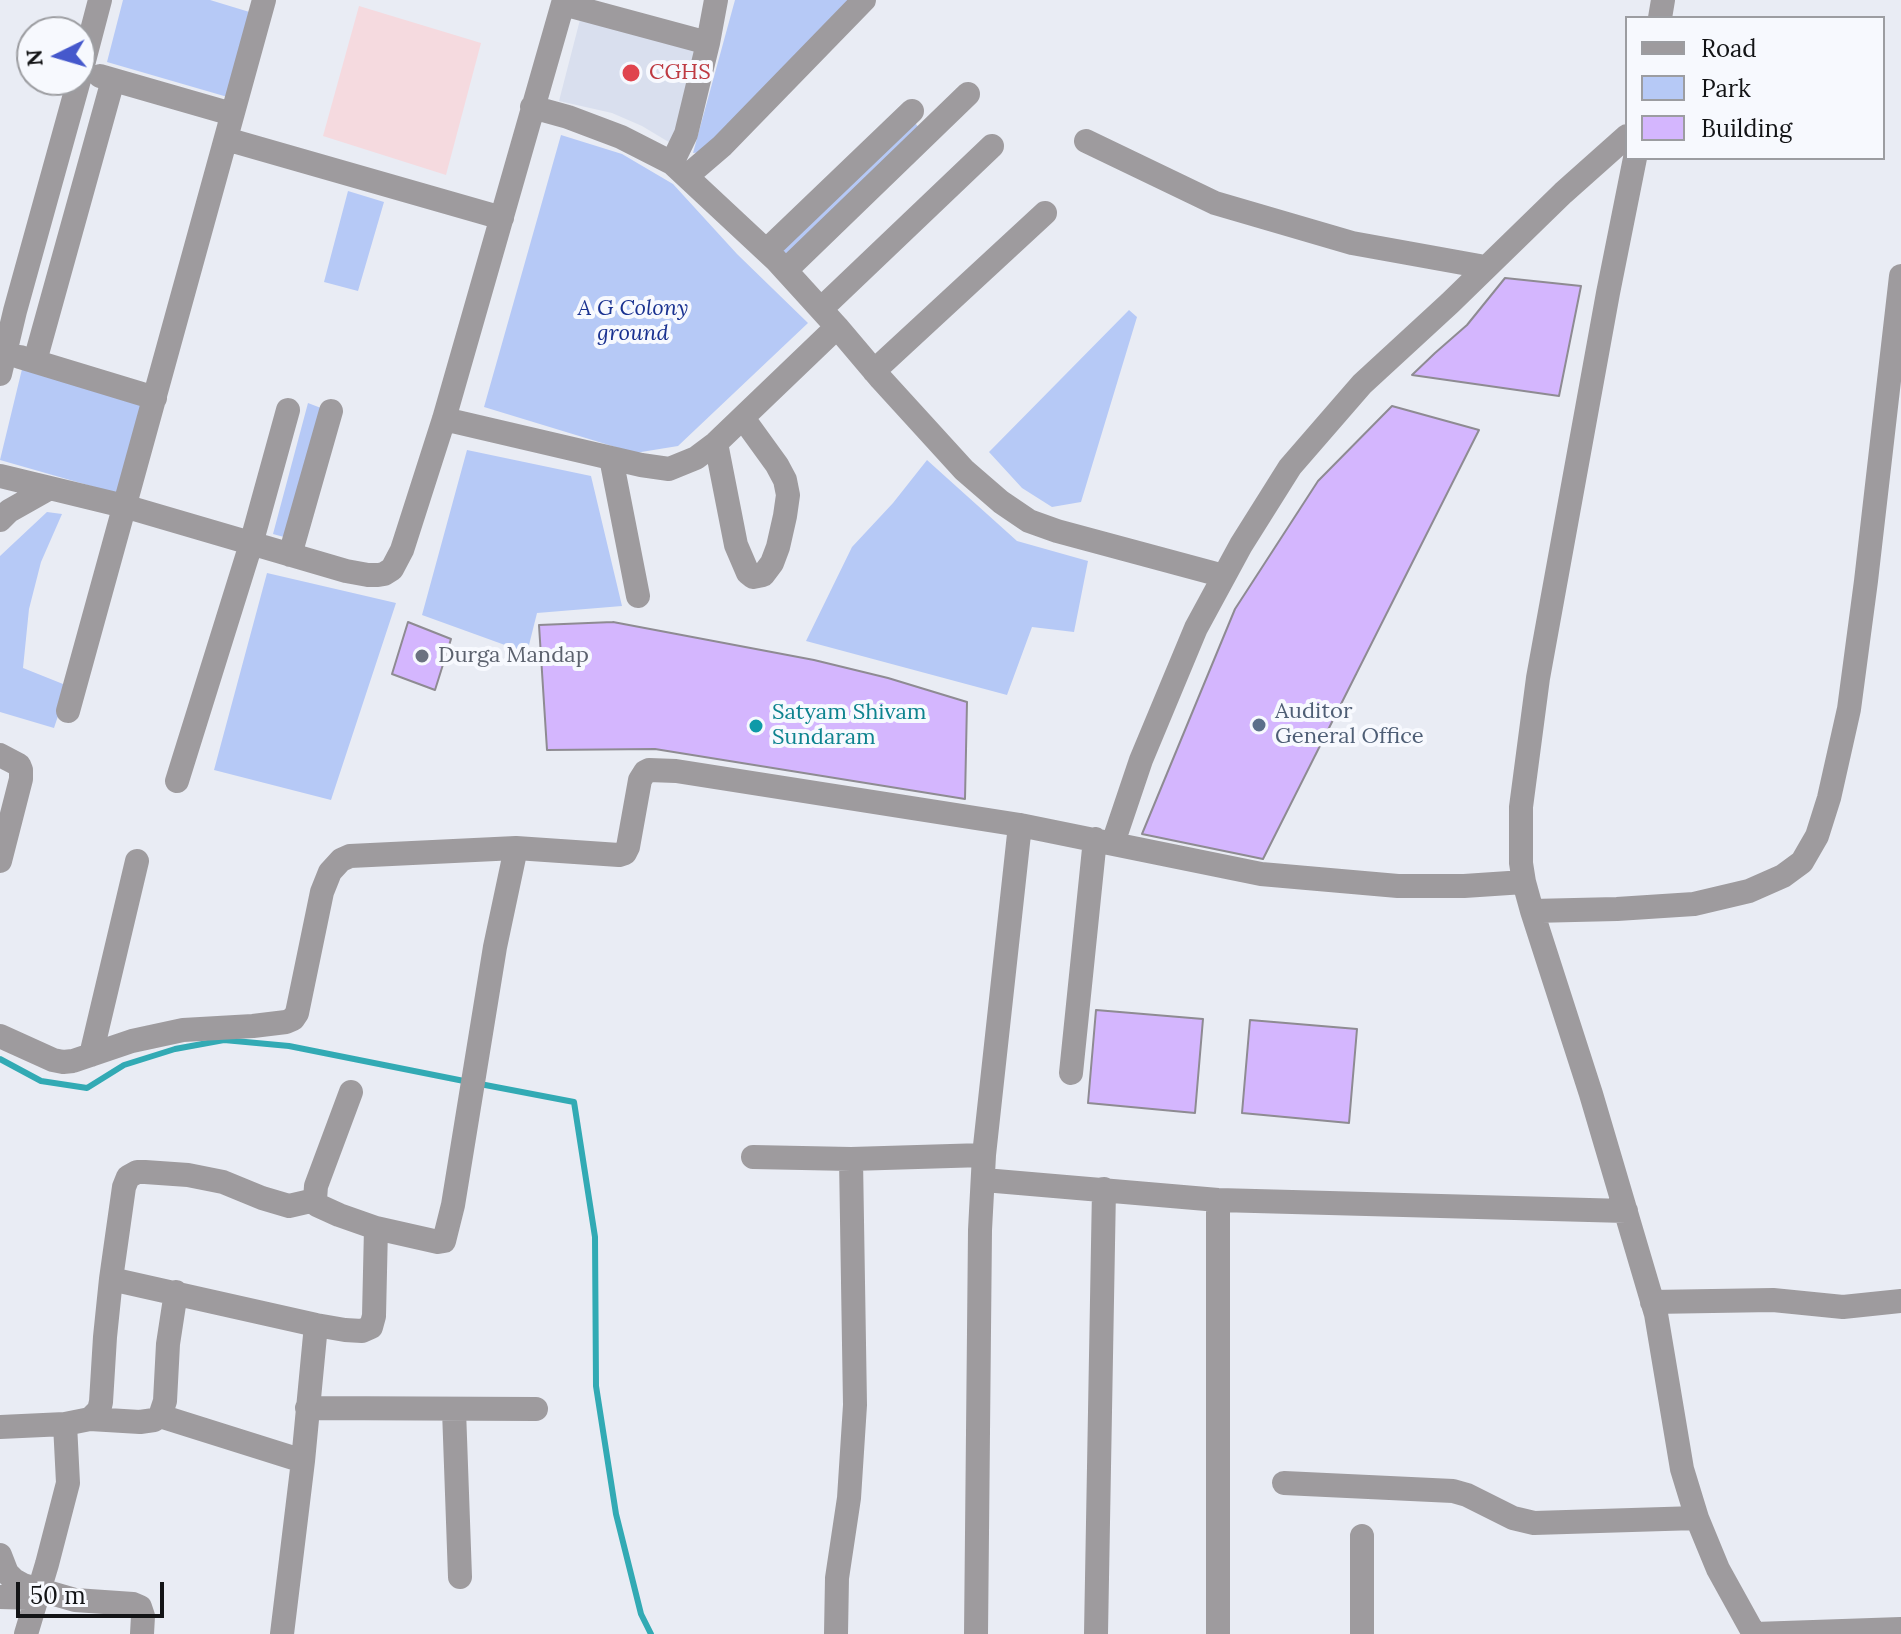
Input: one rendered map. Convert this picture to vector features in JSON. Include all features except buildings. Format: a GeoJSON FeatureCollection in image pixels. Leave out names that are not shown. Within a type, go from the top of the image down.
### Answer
{"type":"FeatureCollection","features":[{"type":"Feature","properties":{"kind":"street"},"geometry":{"type":"LineString","coordinates":[[680,170],[716,0]]}},
{"type":"Feature","properties":{"kind":"street"},"geometry":{"type":"LineString","coordinates":[[680,170],[722,146],[864,0]]}},
{"type":"Feature","properties":{"kind":"street"},"geometry":{"type":"LineString","coordinates":[[68,711],[226,139],[255,2]]}},
{"type":"Feature","properties":{"kind":"street"},"geometry":{"type":"LineString","coordinates":[[0,476],[124,506],[368,575],[384,574],[392,569],[402,550],[444,419],[564,2],[708,43]]}},
{"type":"Feature","properties":{"kind":"street"},"geometry":{"type":"LineString","coordinates":[[96,77],[232,114]]}},
{"type":"Feature","properties":{"kind":"street"},"geometry":{"type":"LineString","coordinates":[[35,361],[113,80]]}},
{"type":"Feature","properties":{"kind":"street"},"geometry":{"type":"LineString","coordinates":[[786,270],[968,94]]}},
{"type":"Feature","properties":{"kind":"street"},"geometry":{"type":"LineString","coordinates":[[74,96],[12,319],[3,363],[35,361],[155,398]]}},
{"type":"Feature","properties":{"kind":"street"},"geometry":{"type":"LineString","coordinates":[[532,107],[621,137],[680,170],[786,270],[964,470],[1029,521],[1224,576]]}},
{"type":"Feature","properties":{"kind":"street"},"geometry":{"type":"LineString","coordinates":[[767,250],[912,111]]}},
{"type":"Feature","properties":{"kind":"street"},"geometry":{"type":"LineString","coordinates":[[1071,1073],[1104,841],[1196,628],[1241,545],[1290,467],[1362,384],[1625,138]]}},
{"type":"Feature","properties":{"kind":"street"},"geometry":{"type":"LineString","coordinates":[[226,139],[502,218]]}},
{"type":"Feature","properties":{"kind":"street"},"geometry":{"type":"LineString","coordinates":[[1086,141],[1215,203],[1352,243],[1485,267]]}},
{"type":"Feature","properties":{"kind":"street"},"geometry":{"type":"LineString","coordinates":[[821,309],[992,146]]}},
{"type":"Feature","properties":{"kind":"street"},"geometry":{"type":"LineString","coordinates":[[1635,160],[1538,678],[1521,807],[1524,882],[1652,1302],[1682,1469],[1697,1518],[1718,1569],[1755,1634],[1901,1629]]}},
{"type":"Feature","properties":{"kind":"street"},"geometry":{"type":"LineString","coordinates":[[874,371],[1045,213]]}},
{"type":"Feature","properties":{"kind":"street"},"geometry":{"type":"LineString","coordinates":[[1532,911],[1694,904],[1749,891],[1783,876],[1802,862],[1817,836],[1829,798],[1849,709],[1901,276]]}},
{"type":"Feature","properties":{"kind":"street"},"geometry":{"type":"LineString","coordinates":[[444,419],[669,469],[696,458],[716,443],[837,327]]}},
{"type":"Feature","properties":{"kind":"street"},"geometry":{"type":"LineString","coordinates":[[177,781],[251,544],[288,410]]}},
{"type":"Feature","properties":{"kind":"street"},"geometry":{"type":"LineString","coordinates":[[290,555],[331,411]]}},
{"type":"Feature","properties":{"kind":"street"},"geometry":{"type":"LineString","coordinates":[[716,443],[736,545],[748,573],[753,577],[763,575],[768,571],[778,547],[788,495],[777,465],[743,418]]}},
{"type":"Feature","properties":{"kind":"street"},"geometry":{"type":"LineString","coordinates":[[611,458],[638,596]]}},
{"type":"Feature","properties":{"kind":"street"},"geometry":{"type":"LineString","coordinates":[[0,520],[9,511],[48,489]]}},
{"type":"Feature","properties":{"kind":"street"},"geometry":{"type":"LineString","coordinates":[[0,755],[19,765],[21,770],[0,861]]}},
{"type":"Feature","properties":{"kind":"street"},"geometry":{"type":"LineString","coordinates":[[0,1036],[63,1062],[132,1041],[183,1030],[286,1022],[297,1013],[322,892],[330,872],[341,860],[350,856],[516,848],[610,856],[625,853],[640,780],[649,770],[676,771],[1020,825],[1261,874],[1398,886],[1524,882]]}},
{"type":"Feature","properties":{"kind":"street"},"geometry":{"type":"LineString","coordinates":[[976,1634],[980,1230],[984,1155],[1020,825]]}},
{"type":"Feature","properties":{"kind":"street"},"geometry":{"type":"LineString","coordinates":[[351,1092],[316,1186],[317,1205],[376,1228],[444,1241],[453,1205],[495,947],[516,848]]}},
{"type":"Feature","properties":{"kind":"street"},"geometry":{"type":"LineString","coordinates":[[91,1055],[137,861]]}},
{"type":"Feature","properties":{"kind":"street"},"geometry":{"type":"LineString","coordinates":[[753,1157],[851,1159],[984,1155]]}},
{"type":"Feature","properties":{"kind":"street"},"geometry":{"type":"LineString","coordinates":[[836,1634],[837,1578],[849,1498],[855,1405],[851,1159]]}},
{"type":"Feature","properties":{"kind":"street"},"geometry":{"type":"LineString","coordinates":[[90,1419],[99,1410],[101,1402],[111,1279],[124,1187],[131,1174],[188,1175],[223,1182],[289,1206],[315,1200]]}},
{"type":"Feature","properties":{"kind":"street"},"geometry":{"type":"LineString","coordinates":[[984,1180],[1218,1200],[1626,1211]]}},
{"type":"Feature","properties":{"kind":"street"},"geometry":{"type":"LineString","coordinates":[[1096,1634],[1104,1189]]}},
{"type":"Feature","properties":{"kind":"street"},"geometry":{"type":"LineString","coordinates":[[1218,1200],[1218,1634]]}},
{"type":"Feature","properties":{"kind":"street"},"geometry":{"type":"LineString","coordinates":[[111,1279],[316,1325],[362,1331],[371,1327],[374,1316],[376,1228]]}},
{"type":"Feature","properties":{"kind":"street"},"geometry":{"type":"LineString","coordinates":[[0,1427],[65,1424],[90,1419],[140,1422],[160,1416],[165,1401],[166,1364],[176,1292]]}},
{"type":"Feature","properties":{"kind":"street"},"geometry":{"type":"LineString","coordinates":[[1652,1302],[1773,1300],[1843,1307],[1901,1301]]}},
{"type":"Feature","properties":{"kind":"street"},"geometry":{"type":"LineString","coordinates":[[282,1634],[316,1325]]}},
{"type":"Feature","properties":{"kind":"street"},"geometry":{"type":"LineString","coordinates":[[307,1408],[536,1409]]}},
{"type":"Feature","properties":{"kind":"street"},"geometry":{"type":"LineString","coordinates":[[454,1410],[460,1577]]}},
{"type":"Feature","properties":{"kind":"street"},"geometry":{"type":"LineString","coordinates":[[160,1416],[303,1461]]}},
{"type":"Feature","properties":{"kind":"street"},"geometry":{"type":"LineString","coordinates":[[26,1634],[68,1483],[65,1424]]}},
{"type":"Feature","properties":{"kind":"street"},"geometry":{"type":"LineString","coordinates":[[1284,1483],[1453,1491],[1513,1518],[1534,1523],[1697,1518]]}},
{"type":"Feature","properties":{"kind":"street"},"geometry":{"type":"LineString","coordinates":[[1362,1536],[1362,1634]]}},
{"type":"Feature","properties":{"kind":"street"},"geometry":{"type":"LineString","coordinates":[[0,1555],[7,1573],[37,1594]]}},
{"type":"Feature","properties":{"kind":"street"},"geometry":{"type":"LineString","coordinates":[[0,1597],[37,1594],[133,1604],[140,1607],[143,1616],[142,1634]]}},
{"type":"Feature","properties":{"kind":"shaded area"},"geometry":{"type":"Polygon","coordinates":[[[359,6],[481,43],[446,175],[323,136],[359,6]]]}},
{"type":"Feature","properties":{"kind":"shaded area","name":"CGHS"},"geometry":{"type":"Polygon","coordinates":[[[582,12],[704,45],[677,147],[612,113],[559,101],[582,12]]]}},
{"type":"Feature","properties":{"kind":"green space"},"geometry":{"type":"Polygon","coordinates":[[[123,0],[210,0],[256,14],[231,98],[107,62],[123,0]]]}},
{"type":"Feature","properties":{"kind":"green space"},"geometry":{"type":"Polygon","coordinates":[[[735,0],[853,0],[703,152],[693,153],[735,0]]]}},
{"type":"Feature","properties":{"kind":"green space"},"geometry":{"type":"Polygon","coordinates":[[[913,120],[919,128],[788,257],[781,249],[913,120]]]}},
{"type":"Feature","properties":{"kind":"green space","name":"A G Colony ground"},"geometry":{"type":"Polygon","coordinates":[[[561,135],[622,154],[673,184],[737,254],[808,323],[678,446],[635,453],[484,407],[561,135]]]}},
{"type":"Feature","properties":{"kind":"green space"},"geometry":{"type":"Polygon","coordinates":[[[348,191],[384,202],[358,291],[324,282],[348,191]]]}},
{"type":"Feature","properties":{"kind":"green space"},"geometry":{"type":"Polygon","coordinates":[[[1129,310],[1137,317],[1081,502],[1052,507],[1022,488],[989,452],[1129,310]]]}},
{"type":"Feature","properties":{"kind":"green space"},"geometry":{"type":"Polygon","coordinates":[[[23,365],[149,400],[126,496],[0,460],[23,365]]]}},
{"type":"Feature","properties":{"kind":"green space"},"geometry":{"type":"Polygon","coordinates":[[[308,403],[321,408],[284,537],[273,534],[308,403]]]}},
{"type":"Feature","properties":{"kind":"green space"},"geometry":{"type":"Polygon","coordinates":[[[467,450],[591,476],[622,606],[537,613],[527,653],[422,615],[467,450]]]}},
{"type":"Feature","properties":{"kind":"green space"},"geometry":{"type":"Polygon","coordinates":[[[927,460],[1017,541],[1088,561],[1074,632],[1032,627],[1007,695],[806,641],[852,547],[927,460]]]}},
{"type":"Feature","properties":{"kind":"green space"},"geometry":{"type":"Polygon","coordinates":[[[47,512],[62,514],[41,562],[29,609],[23,668],[68,686],[54,728],[0,712],[0,556],[47,512]]]}},
{"type":"Feature","properties":{"kind":"green space"},"geometry":{"type":"Polygon","coordinates":[[[267,573],[396,603],[331,800],[214,770],[267,573]]]}},
{"type":"Feature","properties":{"kind":"waterway"},"geometry":{"type":"LineString","coordinates":[[0,1059],[41,1081],[87,1088],[124,1065],[175,1049],[224,1040],[289,1046],[469,1082]]}},
{"type":"Feature","properties":{"kind":"waterway"},"geometry":{"type":"LineString","coordinates":[[480,1084],[574,1102],[595,1237],[596,1386],[616,1514],[641,1614],[651,1634]]}},
{"type":"Feature","properties":{"kind":"place","name":"CGHS"},"geometry":{"type":"Point","coordinates":[631,73]}},
{"type":"Feature","properties":{"kind":"place","name":"Durga Mandap"},"geometry":{"type":"Point","coordinates":[422,656]}},
{"type":"Feature","properties":{"kind":"place","name":"Auditor General Office"},"geometry":{"type":"Point","coordinates":[1259,725]}},
{"type":"Feature","properties":{"kind":"place","name":"Satyam Shivam Sundaram"},"geometry":{"type":"Point","coordinates":[756,726]}}]}
